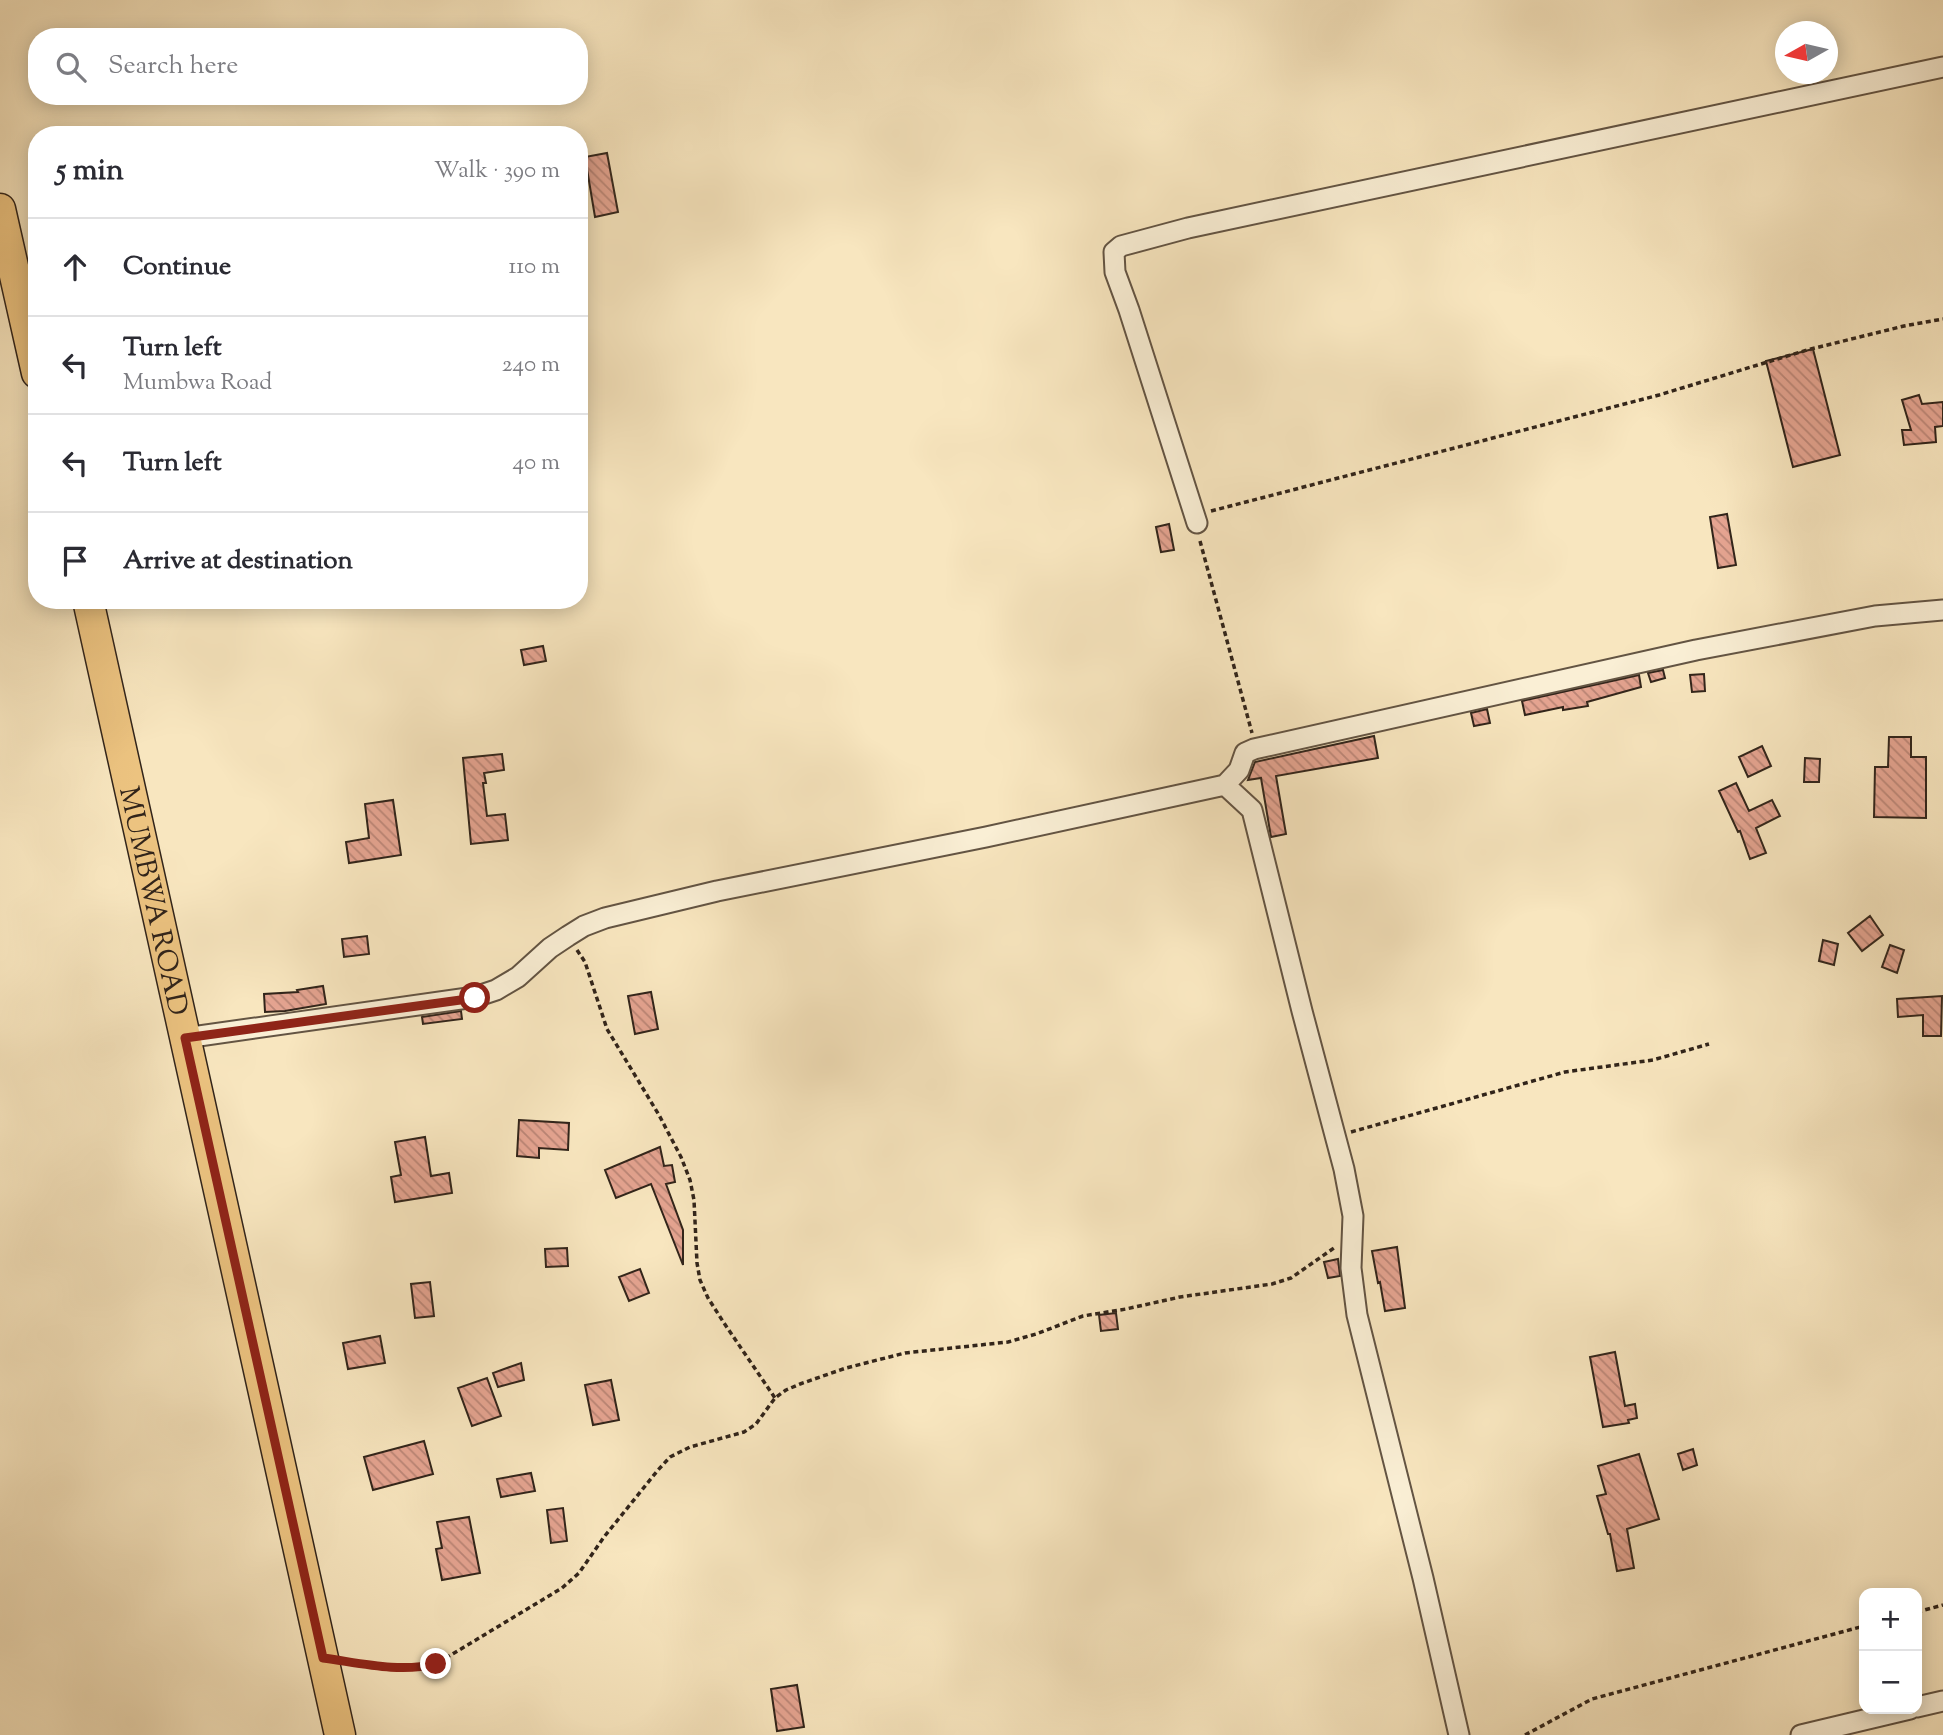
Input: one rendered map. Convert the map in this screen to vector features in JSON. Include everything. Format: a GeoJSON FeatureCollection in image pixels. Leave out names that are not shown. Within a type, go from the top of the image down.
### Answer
{"type":"FeatureCollection","features":[{"type":"Feature","properties":{"kind":"main road"},"geometry":{"type":"LineString","coordinates":[[0,209],[28,307]]}},
{"type":"Feature","properties":{"kind":"main road","name":"MUMBWA ROAD"},"geometry":{"type":"LineString","coordinates":[[90,609],[340,1735]]}},
{"type":"Feature","properties":{"kind":"street"},"geometry":{"type":"LineString","coordinates":[[1197,523],[1115,272],[1114,252],[1121,246],[1202,225],[1943,67]]}},
{"type":"Feature","properties":{"kind":"street"},"geometry":{"type":"LineString","coordinates":[[185,1038],[475,998],[496,990],[517,977],[535,960],[584,926],[605,918],[718,891],[1225,785],[1239,770],[1245,753],[1254,749],[1696,650],[1875,616],[1943,610]]}},
{"type":"Feature","properties":{"kind":"street"},"geometry":{"type":"LineString","coordinates":[[1225,785],[1252,810],[1336,1137],[1350,1195],[1353,1233],[1351,1268],[1357,1315],[1459,1735]]}},
{"type":"Feature","properties":{"kind":"street"},"geometry":{"type":"LineString","coordinates":[[1922,1706],[1943,1701]]}},
{"type":"Feature","properties":{"kind":"street"},"geometry":{"type":"LineString","coordinates":[[1801,1735],[1889,1714]]}},
{"type":"Feature","properties":{"kind":"path"},"geometry":{"type":"LineString","coordinates":[[1254,749],[1252,728],[1199,536],[1197,523],[1201,514],[1659,395],[1807,350],[1943,319]]}},
{"type":"Feature","properties":{"kind":"path"},"geometry":{"type":"LineString","coordinates":[[568,936],[584,962],[607,1029],[659,1115],[690,1180],[694,1200],[697,1263],[700,1280],[708,1298],[775,1398]]}},
{"type":"Feature","properties":{"kind":"path"},"geometry":{"type":"LineString","coordinates":[[1336,1137],[1565,1072],[1653,1060],[1709,1044]]}},
{"type":"Feature","properties":{"kind":"path"},"geometry":{"type":"LineString","coordinates":[[323,1658],[396,1668],[417,1669],[436,1664],[562,1588],[579,1573],[604,1537],[670,1458],[690,1447],[744,1432],[756,1424],[775,1398],[800,1384],[891,1356],[1008,1342],[1083,1316],[1180,1297],[1272,1284],[1291,1278],[1309,1267],[1353,1233]]}},
{"type":"Feature","properties":{"kind":"path"},"geometry":{"type":"LineString","coordinates":[[1922,1611],[1943,1605]]}},
{"type":"Feature","properties":{"kind":"path"},"geometry":{"type":"LineString","coordinates":[[1525,1735],[1592,1699],[1859,1627]]}},
{"type":"Feature","properties":{"kind":"building"},"geometry":{"type":"Polygon","coordinates":[[[607,153],[618,212],[595,217],[588,175],[588,156],[607,153]]]}},
{"type":"Feature","properties":{"kind":"building"},"geometry":{"type":"Polygon","coordinates":[[[1813,349],[1840,455],[1793,467],[1766,361],[1813,349]]]}},
{"type":"Feature","properties":{"kind":"building"},"geometry":{"type":"Polygon","coordinates":[[[1919,395],[1922,404],[1943,402],[1943,426],[1935,427],[1936,442],[1904,445],[1902,430],[1911,430],[1902,400],[1919,395]]]}},
{"type":"Feature","properties":{"kind":"building"},"geometry":{"type":"Polygon","coordinates":[[[1727,514],[1736,565],[1718,568],[1710,517],[1727,514]]]}},
{"type":"Feature","properties":{"kind":"building"},"geometry":{"type":"Polygon","coordinates":[[[1169,524],[1174,550],[1161,552],[1156,527],[1169,524]]]}},
{"type":"Feature","properties":{"kind":"building"},"geometry":{"type":"Polygon","coordinates":[[[543,646],[546,661],[524,665],[521,650],[543,646]]]}},
{"type":"Feature","properties":{"kind":"building"},"geometry":{"type":"Polygon","coordinates":[[[1663,670],[1665,678],[1651,682],[1648,673],[1663,670]]]}},
{"type":"Feature","properties":{"kind":"building"},"geometry":{"type":"Polygon","coordinates":[[[1704,674],[1705,691],[1692,692],[1690,675],[1704,674]]]}},
{"type":"Feature","properties":{"kind":"building"},"geometry":{"type":"Polygon","coordinates":[[[1639,675],[1641,687],[1587,702],[1588,706],[1563,710],[1563,707],[1525,715],[1522,701],[1639,675]]]}},
{"type":"Feature","properties":{"kind":"building"},"geometry":{"type":"Polygon","coordinates":[[[1487,709],[1490,723],[1474,726],[1471,713],[1487,709]]]}},
{"type":"Feature","properties":{"kind":"building"},"geometry":{"type":"Polygon","coordinates":[[[1374,736],[1378,758],[1276,776],[1286,834],[1271,837],[1261,778],[1248,780],[1255,762],[1374,736]]]}},
{"type":"Feature","properties":{"kind":"building"},"geometry":{"type":"Polygon","coordinates":[[[1889,737],[1911,737],[1911,757],[1926,757],[1926,818],[1874,817],[1875,767],[1888,767],[1889,737]]]}},
{"type":"Feature","properties":{"kind":"building"},"geometry":{"type":"Polygon","coordinates":[[[1762,746],[1771,766],[1748,777],[1739,757],[1762,746]]]}},
{"type":"Feature","properties":{"kind":"building"},"geometry":{"type":"Polygon","coordinates":[[[502,754],[504,770],[484,773],[486,783],[483,783],[487,816],[505,814],[508,840],[471,844],[463,758],[502,754]]]}},
{"type":"Feature","properties":{"kind":"building"},"geometry":{"type":"Polygon","coordinates":[[[1805,758],[1820,759],[1819,782],[1804,782],[1805,758]]]}},
{"type":"Feature","properties":{"kind":"building"},"geometry":{"type":"Polygon","coordinates":[[[1736,783],[1749,811],[1772,800],[1780,816],[1756,828],[1766,853],[1750,859],[1740,831],[1738,832],[1719,791],[1736,783]]]}},
{"type":"Feature","properties":{"kind":"building"},"geometry":{"type":"Polygon","coordinates":[[[393,800],[401,855],[349,863],[346,842],[369,838],[365,804],[393,800]]]}},
{"type":"Feature","properties":{"kind":"building"},"geometry":{"type":"Polygon","coordinates":[[[1870,916],[1883,935],[1862,951],[1848,933],[1870,916]]]}},
{"type":"Feature","properties":{"kind":"building"},"geometry":{"type":"Polygon","coordinates":[[[367,936],[369,954],[344,957],[342,939],[367,936]]]}},
{"type":"Feature","properties":{"kind":"building"},"geometry":{"type":"Polygon","coordinates":[[[1823,940],[1838,944],[1834,965],[1819,961],[1823,940]]]}},
{"type":"Feature","properties":{"kind":"building"},"geometry":{"type":"Polygon","coordinates":[[[1890,945],[1904,950],[1897,973],[1882,967],[1890,945]]]}},
{"type":"Feature","properties":{"kind":"building"},"geometry":{"type":"Polygon","coordinates":[[[323,986],[326,1004],[265,1012],[264,994],[298,992],[297,990],[323,986]]]}},
{"type":"Feature","properties":{"kind":"building"},"geometry":{"type":"Polygon","coordinates":[[[651,992],[658,1029],[635,1034],[628,996],[651,992]]]}},
{"type":"Feature","properties":{"kind":"building"},"geometry":{"type":"Polygon","coordinates":[[[1942,996],[1941,1036],[1923,1036],[1923,1015],[1898,1017],[1897,999],[1942,996]]]}},
{"type":"Feature","properties":{"kind":"building"},"geometry":{"type":"Polygon","coordinates":[[[461,1011],[462,1019],[423,1024],[422,1017],[461,1011]]]}},
{"type":"Feature","properties":{"kind":"building"},"geometry":{"type":"Polygon","coordinates":[[[519,1120],[569,1123],[568,1150],[539,1148],[539,1158],[517,1156],[519,1120]]]}},
{"type":"Feature","properties":{"kind":"building"},"geometry":{"type":"Polygon","coordinates":[[[425,1137],[431,1176],[449,1173],[452,1193],[395,1202],[391,1177],[401,1175],[395,1142],[425,1137]]]}},
{"type":"Feature","properties":{"kind":"building"},"geometry":{"type":"Polygon","coordinates":[[[660,1147],[664,1166],[672,1165],[675,1182],[666,1184],[683,1230],[683,1265],[651,1184],[616,1198],[605,1170],[660,1147]]]}},
{"type":"Feature","properties":{"kind":"building"},"geometry":{"type":"Polygon","coordinates":[[[1397,1247],[1405,1308],[1385,1311],[1372,1251],[1397,1247]]]}},
{"type":"Feature","properties":{"kind":"building"},"geometry":{"type":"Polygon","coordinates":[[[567,1248],[568,1266],[546,1267],[545,1249],[567,1248]]]}},
{"type":"Feature","properties":{"kind":"building"},"geometry":{"type":"Polygon","coordinates":[[[1338,1259],[1340,1276],[1328,1278],[1324,1262],[1338,1259]]]}},
{"type":"Feature","properties":{"kind":"building"},"geometry":{"type":"Polygon","coordinates":[[[640,1269],[649,1293],[629,1301],[619,1277],[640,1269]]]}},
{"type":"Feature","properties":{"kind":"building"},"geometry":{"type":"Polygon","coordinates":[[[430,1282],[434,1316],[415,1318],[411,1284],[430,1282]]]}},
{"type":"Feature","properties":{"kind":"building"},"geometry":{"type":"Polygon","coordinates":[[[1116,1313],[1118,1329],[1101,1331],[1099,1315],[1116,1313]]]}},
{"type":"Feature","properties":{"kind":"building"},"geometry":{"type":"Polygon","coordinates":[[[380,1336],[385,1363],[348,1369],[343,1343],[380,1336]]]}},
{"type":"Feature","properties":{"kind":"building"},"geometry":{"type":"Polygon","coordinates":[[[1615,1352],[1625,1406],[1635,1404],[1637,1418],[1628,1420],[1629,1423],[1603,1427],[1590,1357],[1615,1352]]]}},
{"type":"Feature","properties":{"kind":"building"},"geometry":{"type":"Polygon","coordinates":[[[521,1363],[524,1380],[498,1387],[493,1373],[521,1363]]]}},
{"type":"Feature","properties":{"kind":"building"},"geometry":{"type":"Polygon","coordinates":[[[487,1378],[501,1416],[472,1426],[458,1388],[487,1378]]]}},
{"type":"Feature","properties":{"kind":"building"},"geometry":{"type":"Polygon","coordinates":[[[611,1380],[619,1420],[593,1425],[585,1385],[611,1380]]]}},
{"type":"Feature","properties":{"kind":"building"},"geometry":{"type":"Polygon","coordinates":[[[424,1441],[433,1474],[373,1490],[364,1457],[424,1441]]]}},
{"type":"Feature","properties":{"kind":"building"},"geometry":{"type":"Polygon","coordinates":[[[1693,1449],[1697,1465],[1683,1470],[1678,1454],[1693,1449]]]}},
{"type":"Feature","properties":{"kind":"building"},"geometry":{"type":"Polygon","coordinates":[[[1639,1454],[1659,1519],[1627,1529],[1634,1568],[1617,1571],[1610,1534],[1597,1496],[1606,1494],[1598,1466],[1639,1454]]]}},
{"type":"Feature","properties":{"kind":"building"},"geometry":{"type":"Polygon","coordinates":[[[531,1473],[535,1491],[501,1497],[497,1479],[531,1473]]]}},
{"type":"Feature","properties":{"kind":"building"},"geometry":{"type":"Polygon","coordinates":[[[563,1508],[567,1541],[551,1543],[547,1510],[563,1508]]]}},
{"type":"Feature","properties":{"kind":"building"},"geometry":{"type":"Polygon","coordinates":[[[469,1517],[480,1573],[442,1580],[436,1549],[442,1548],[437,1522],[469,1517]]]}},
{"type":"Feature","properties":{"kind":"building"},"geometry":{"type":"Polygon","coordinates":[[[797,1685],[804,1727],[777,1731],[771,1689],[797,1685]]]}},
{"type":"Feature","properties":{"kind":"route"},"geometry":{"type":"LineString","coordinates":[[436,1664],[417,1669],[396,1668],[323,1658],[185,1038],[475,998]]}}]}
